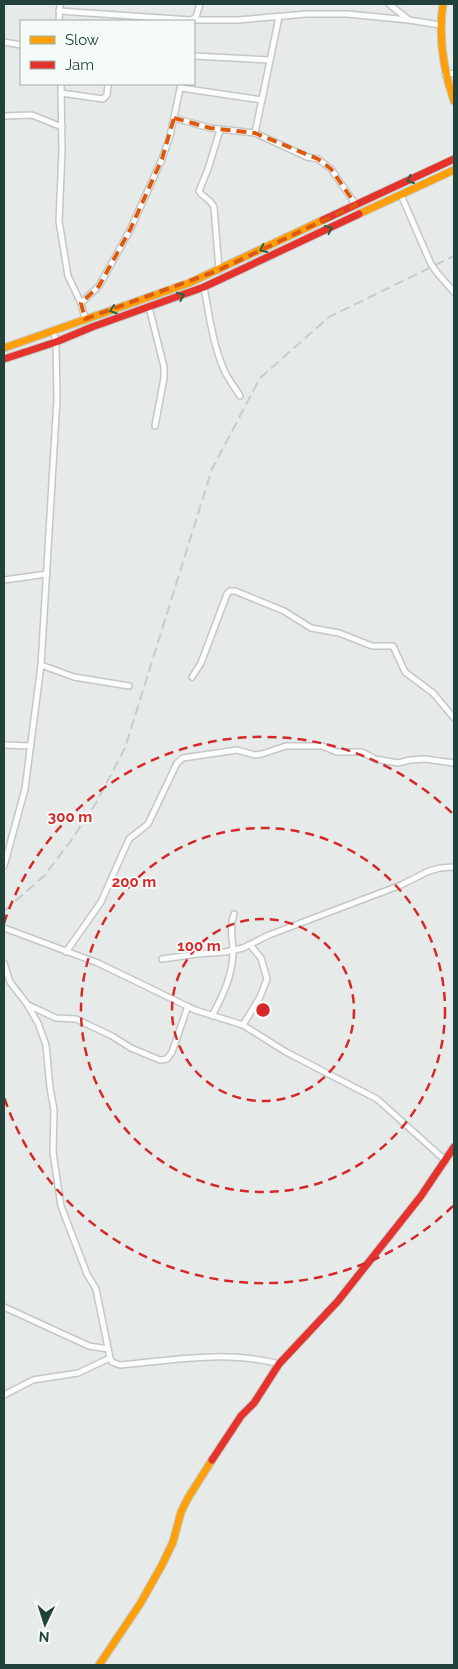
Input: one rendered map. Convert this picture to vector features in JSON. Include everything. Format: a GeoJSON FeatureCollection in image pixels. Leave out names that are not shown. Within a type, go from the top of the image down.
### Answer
{"type":"FeatureCollection","features":[{"type":"Feature","properties":{"kind":"main road"},"geometry":{"type":"LineString","coordinates":[[443,4],[440,25],[441,55],[445,75],[454,101]]}},
{"type":"Feature","properties":{"kind":"main road"},"geometry":{"type":"LineString","coordinates":[[442,165],[454,155]]}},
{"type":"Feature","properties":{"kind":"main road"},"geometry":{"type":"LineString","coordinates":[[4,348],[158,295],[219,270],[454,159]]}},
{"type":"Feature","properties":{"kind":"main road"},"geometry":{"type":"LineString","coordinates":[[4,359],[56,342],[92,327],[204,287],[454,170]]}},
{"type":"Feature","properties":{"kind":"main road"},"geometry":{"type":"LineString","coordinates":[[99,1665],[140,1604],[162,1565],[173,1542],[181,1512],[188,1498],[241,1416],[254,1403],[279,1364],[338,1302],[363,1268],[422,1196],[454,1147]]}},
{"type":"Feature","properties":{"kind":"street"},"geometry":{"type":"LineString","coordinates":[[59,20],[60,4]]}},
{"type":"Feature","properties":{"kind":"street"},"geometry":{"type":"LineString","coordinates":[[192,20],[196,17],[200,4]]}},
{"type":"Feature","properties":{"kind":"street"},"geometry":{"type":"LineString","coordinates":[[389,4],[409,20]]}},
{"type":"Feature","properties":{"kind":"street"},"geometry":{"type":"LineString","coordinates":[[59,11],[178,20]]}},
{"type":"Feature","properties":{"kind":"street"},"geometry":{"type":"LineString","coordinates":[[195,21],[238,20],[307,14],[347,14],[440,25]]}},
{"type":"Feature","properties":{"kind":"street"},"geometry":{"type":"LineString","coordinates":[[111,15],[112,20]]}},
{"type":"Feature","properties":{"kind":"street"},"geometry":{"type":"LineString","coordinates":[[256,133],[278,17]]}},
{"type":"Feature","properties":{"kind":"street"},"geometry":{"type":"LineString","coordinates":[[4,42],[20,45]]}},
{"type":"Feature","properties":{"kind":"street"},"geometry":{"type":"LineString","coordinates":[[195,56],[270,60]]}},
{"type":"Feature","properties":{"kind":"street"},"geometry":{"type":"LineString","coordinates":[[445,75],[454,73]]}},
{"type":"Feature","properties":{"kind":"street"},"geometry":{"type":"LineString","coordinates":[[61,85],[60,236],[68,276],[85,319]]}},
{"type":"Feature","properties":{"kind":"street"},"geometry":{"type":"LineString","coordinates":[[61,93],[103,99],[107,95],[108,85]]}},
{"type":"Feature","properties":{"kind":"street"},"geometry":{"type":"LineString","coordinates":[[80,303],[99,286],[130,230],[162,159],[181,86],[262,100]]}},
{"type":"Feature","properties":{"kind":"street"},"geometry":{"type":"LineString","coordinates":[[4,116],[32,115],[62,127]]}},
{"type":"Feature","properties":{"kind":"street"},"geometry":{"type":"LineString","coordinates":[[174,118],[220,130],[256,133],[307,157],[318,160],[326,164],[356,205]]}},
{"type":"Feature","properties":{"kind":"street"},"geometry":{"type":"LineString","coordinates":[[219,270],[214,207],[209,199],[200,194],[199,191],[220,130]]}},
{"type":"Feature","properties":{"kind":"street"},"geometry":{"type":"LineString","coordinates":[[400,195],[431,264],[454,292]]}},
{"type":"Feature","properties":{"kind":"street"},"geometry":{"type":"LineString","coordinates":[[204,287],[215,342],[226,373],[240,396]]}},
{"type":"Feature","properties":{"kind":"street"},"geometry":{"type":"LineString","coordinates":[[149,307],[164,367],[164,378],[155,426]]}},
{"type":"Feature","properties":{"kind":"street"},"geometry":{"type":"LineString","coordinates":[[4,866],[25,789],[41,666],[58,399],[56,342],[53,330]]}},
{"type":"Feature","properties":{"kind":"street"},"geometry":{"type":"LineString","coordinates":[[4,580],[47,574]]}},
{"type":"Feature","properties":{"kind":"street"},"geometry":{"type":"LineString","coordinates":[[192,677],[202,663],[227,594],[230,591],[236,591],[284,611],[311,628],[339,633],[372,646],[393,646],[406,672],[433,693],[454,718]]}},
{"type":"Feature","properties":{"kind":"street"},"geometry":{"type":"LineString","coordinates":[[41,666],[74,677],[129,686]]}},
{"type":"Feature","properties":{"kind":"street"},"geometry":{"type":"LineString","coordinates":[[4,745],[31,746]]}},
{"type":"Feature","properties":{"kind":"street"},"geometry":{"type":"LineString","coordinates":[[66,952],[101,902],[130,839],[148,824],[179,760],[183,758],[237,750],[262,754],[286,746],[322,746],[337,752],[362,752],[375,759],[398,763],[426,759],[454,763]]}},
{"type":"Feature","properties":{"kind":"street"},"geometry":{"type":"LineString","coordinates":[[162,959],[233,951],[251,946],[268,935],[401,885],[429,871],[454,867]]}},
{"type":"Feature","properties":{"kind":"street"},"geometry":{"type":"LineString","coordinates":[[212,1016],[228,985],[233,951],[231,932],[234,914]]}},
{"type":"Feature","properties":{"kind":"street"},"geometry":{"type":"LineString","coordinates":[[4,928],[98,963],[212,1016],[243,1025],[286,1052],[377,1099],[446,1161]]}},
{"type":"Feature","properties":{"kind":"street"},"geometry":{"type":"LineString","coordinates":[[243,1025],[260,997],[267,979],[261,958],[251,946]]}},
{"type":"Feature","properties":{"kind":"street"},"geometry":{"type":"LineString","coordinates":[[4,963],[10,982],[27,1004],[38,1023],[48,1055],[50,1088],[55,1116],[53,1152],[62,1206],[87,1274],[96,1289],[110,1358],[115,1364],[120,1365],[226,1356],[261,1359],[279,1364]]}},
{"type":"Feature","properties":{"kind":"street"},"geometry":{"type":"LineString","coordinates":[[27,1004],[56,1018],[76,1019],[112,1036],[131,1048],[160,1060],[167,1058],[172,1052],[188,1006]]}},
{"type":"Feature","properties":{"kind":"street"},"geometry":{"type":"LineString","coordinates":[[4,1308],[89,1346],[108,1349]]}},
{"type":"Feature","properties":{"kind":"street"},"geometry":{"type":"LineString","coordinates":[[4,1395],[33,1380],[78,1373],[110,1358]]}},
{"type":"Feature","properties":{"kind":"highlighted area"},"geometry":{"type":"Polygon","coordinates":[[[174,118],[210,128],[255,133],[318,159],[331,169],[356,205],[219,270],[85,319],[81,303],[99,286],[130,230],[162,159],[174,118]]]}},
{"type":"Feature","properties":{"kind":"railway"},"geometry":{"type":"LineString","coordinates":[[4,911],[44,876],[70,842],[96,803],[125,748],[212,469],[260,378],[329,317],[454,256]]}},
{"type":"Feature","properties":{"kind":"traffic: slow"},"geometry":{"type":"LineString","coordinates":[[443,4],[442,53],[454,101]]}},
{"type":"Feature","properties":{"kind":"traffic: slow"},"geometry":{"type":"LineString","coordinates":[[359,214],[454,170]]}},
{"type":"Feature","properties":{"kind":"traffic: slow"},"geometry":{"type":"LineString","coordinates":[[4,348],[189,283],[323,220]]}},
{"type":"Feature","properties":{"kind":"traffic: slow"},"geometry":{"type":"LineString","coordinates":[[99,1665],[140,1604],[162,1565],[173,1542],[181,1512],[212,1460]]}},
{"type":"Feature","properties":{"kind":"traffic: jam"},"geometry":{"type":"LineString","coordinates":[[323,220],[454,159]]}},
{"type":"Feature","properties":{"kind":"traffic: jam"},"geometry":{"type":"LineString","coordinates":[[4,359],[56,342],[92,327],[204,287],[359,214]]}},
{"type":"Feature","properties":{"kind":"traffic: jam"},"geometry":{"type":"LineString","coordinates":[[212,1460],[241,1416],[254,1403],[279,1364],[338,1301],[421,1196],[454,1147]]}}]}
